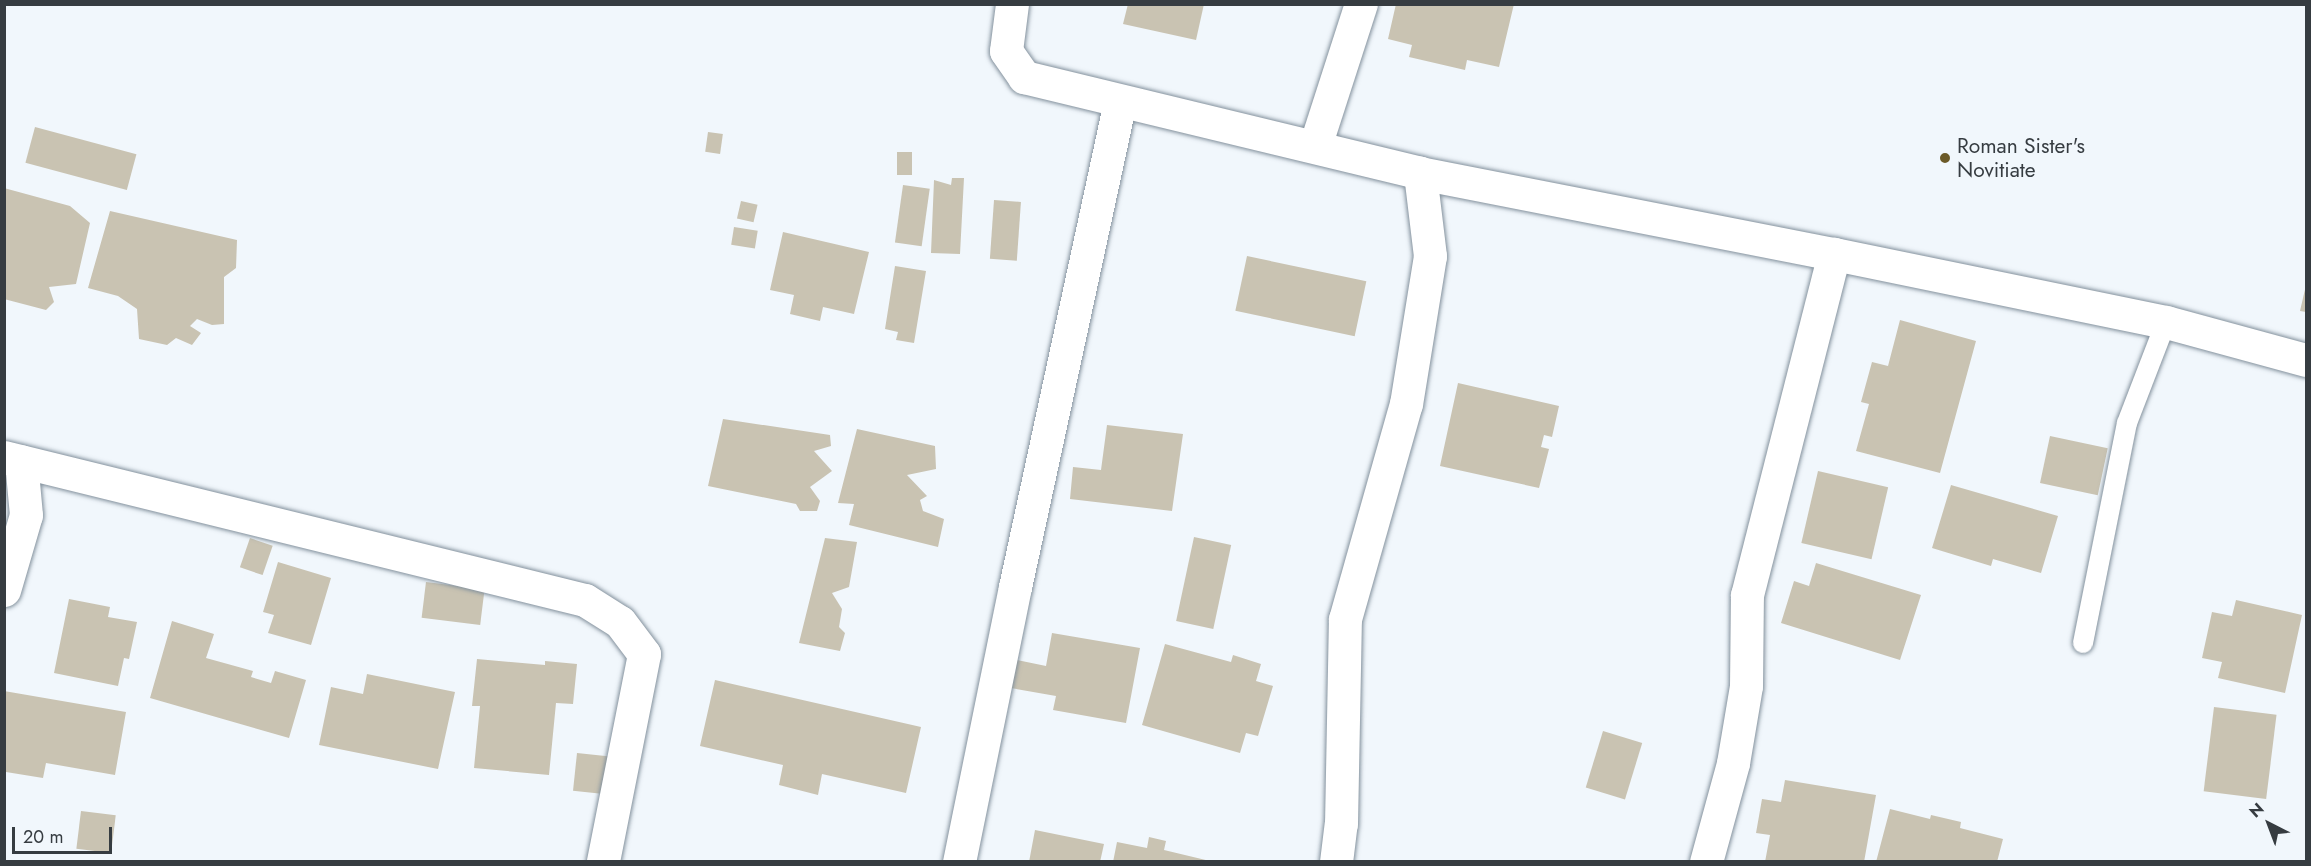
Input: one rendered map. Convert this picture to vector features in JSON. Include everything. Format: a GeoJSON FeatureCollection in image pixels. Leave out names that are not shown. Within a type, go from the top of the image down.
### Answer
{"type":"FeatureCollection","features":[{"type":"Feature","properties":{"kind":"street"},"geometry":{"type":"LineString","coordinates":[[1012,4],[1006,51],[1024,77],[1420,173],[2166,322],[2307,360]]}},
{"type":"Feature","properties":{"kind":"street"},"geometry":{"type":"LineString","coordinates":[[1315,146],[1361,4]]}},
{"type":"Feature","properties":{"kind":"street"},"geometry":{"type":"LineString","coordinates":[[959,861],[1015,587],[1120,102]]}},
{"type":"Feature","properties":{"kind":"street"},"geometry":{"type":"LineString","coordinates":[[1336,861],[1341,824],[1345,619],[1408,392],[1430,256],[1420,173]]}},
{"type":"Feature","properties":{"kind":"street"},"geometry":{"type":"LineString","coordinates":[[1706,861],[1733,763],[1746,686],[1747,595],[1834,254]]}},
{"type":"Feature","properties":{"kind":"street"},"geometry":{"type":"LineString","coordinates":[[4,590],[26,515],[13,459],[585,600],[620,622],[644,654],[603,861]]}},
{"type":"Feature","properties":{"kind":"lane"},"geometry":{"type":"LineString","coordinates":[[2083,643],[2127,423],[2166,322]]}},
{"type":"Feature","properties":{"kind":"building"},"geometry":{"type":"Polygon","coordinates":[[[1128,4],[1204,4],[1196,40],[1123,24],[1128,4]]]}},
{"type":"Feature","properties":{"kind":"building"},"geometry":{"type":"Polygon","coordinates":[[[1396,4],[1514,4],[1499,67],[1467,60],[1465,70],[1409,57],[1412,45],[1388,39],[1396,4]]]}},
{"type":"Feature","properties":{"kind":"building"},"geometry":{"type":"Polygon","coordinates":[[[35,127],[136,154],[127,190],[25,163],[35,127]]]}},
{"type":"Feature","properties":{"kind":"building"},"geometry":{"type":"Polygon","coordinates":[[[708,132],[723,134],[720,154],[705,152],[708,132]]]}},
{"type":"Feature","properties":{"kind":"building"},"geometry":{"type":"Polygon","coordinates":[[[897,152],[912,152],[912,175],[897,175],[897,152]]]}},
{"type":"Feature","properties":{"kind":"building"},"geometry":{"type":"Polygon","coordinates":[[[952,178],[964,178],[960,254],[931,253],[934,180],[951,185],[952,178]]]}},
{"type":"Feature","properties":{"kind":"building"},"geometry":{"type":"Polygon","coordinates":[[[903,185],[930,189],[922,246],[895,242],[903,185]]]}},
{"type":"Feature","properties":{"kind":"building"},"geometry":{"type":"Polygon","coordinates":[[[4,188],[70,206],[90,223],[76,284],[49,287],[54,302],[46,310],[4,299],[4,188]]]}},
{"type":"Feature","properties":{"kind":"building"},"geometry":{"type":"Polygon","coordinates":[[[994,200],[1021,202],[1017,261],[990,259],[994,200]]]}},
{"type":"Feature","properties":{"kind":"building"},"geometry":{"type":"Polygon","coordinates":[[[741,201],[758,205],[754,222],[737,219],[741,201]]]}},
{"type":"Feature","properties":{"kind":"building"},"geometry":{"type":"Polygon","coordinates":[[[110,211],[237,240],[236,268],[224,277],[224,324],[212,325],[197,319],[190,326],[201,333],[192,345],[176,338],[167,345],[139,339],[137,309],[118,296],[88,288],[110,211]]]}},
{"type":"Feature","properties":{"kind":"building"},"geometry":{"type":"Polygon","coordinates":[[[734,227],[758,231],[755,249],[731,245],[734,227]]]}},
{"type":"Feature","properties":{"kind":"building"},"geometry":{"type":"Polygon","coordinates":[[[783,232],[869,252],[854,314],[823,307],[820,321],[790,314],[794,295],[770,290],[783,232]]]}},
{"type":"Feature","properties":{"kind":"building"},"geometry":{"type":"Polygon","coordinates":[[[1247,256],[1366,281],[1355,336],[1235,311],[1247,256]]]}},
{"type":"Feature","properties":{"kind":"building"},"geometry":{"type":"Polygon","coordinates":[[[895,266],[926,271],[914,343],[896,340],[898,332],[885,329],[895,266]]]}},
{"type":"Feature","properties":{"kind":"building"},"geometry":{"type":"Polygon","coordinates":[[[2306,285],[2306,312],[2300,311],[2306,285]]]}},
{"type":"Feature","properties":{"kind":"building"},"geometry":{"type":"Polygon","coordinates":[[[1900,320],[1976,341],[1940,473],[1856,451],[1869,404],[1861,402],[1872,362],[1888,366],[1900,320]]]}},
{"type":"Feature","properties":{"kind":"building"},"geometry":{"type":"Polygon","coordinates":[[[1458,383],[1559,406],[1552,437],[1544,435],[1541,447],[1549,449],[1539,488],[1440,466],[1458,383]]]}},
{"type":"Feature","properties":{"kind":"building"},"geometry":{"type":"Polygon","coordinates":[[[723,419],[830,435],[831,446],[814,451],[832,471],[810,487],[820,501],[817,511],[800,511],[796,504],[708,486],[723,419]]]}},
{"type":"Feature","properties":{"kind":"building"},"geometry":{"type":"Polygon","coordinates":[[[1107,425],[1183,434],[1172,511],[1070,499],[1073,467],[1101,470],[1107,425]]]}},
{"type":"Feature","properties":{"kind":"building"},"geometry":{"type":"Polygon","coordinates":[[[857,429],[935,446],[936,469],[907,475],[927,496],[920,500],[923,511],[944,519],[938,547],[849,525],[854,504],[838,503],[857,429]]]}},
{"type":"Feature","properties":{"kind":"building"},"geometry":{"type":"Polygon","coordinates":[[[2050,436],[2108,448],[2098,495],[2040,483],[2050,436]]]}},
{"type":"Feature","properties":{"kind":"building"},"geometry":{"type":"Polygon","coordinates":[[[1818,471],[1888,487],[1872,559],[1801,543],[1818,471]]]}},
{"type":"Feature","properties":{"kind":"building"},"geometry":{"type":"Polygon","coordinates":[[[1951,485],[2058,516],[2041,573],[1993,559],[1991,566],[1932,548],[1951,485]]]}},
{"type":"Feature","properties":{"kind":"building"},"geometry":{"type":"Polygon","coordinates":[[[1194,537],[1231,545],[1213,629],[1176,621],[1194,537]]]}},
{"type":"Feature","properties":{"kind":"building"},"geometry":{"type":"Polygon","coordinates":[[[250,538],[273,546],[263,575],[240,567],[250,538]]]}},
{"type":"Feature","properties":{"kind":"building"},"geometry":{"type":"Polygon","coordinates":[[[825,538],[857,542],[849,587],[832,593],[842,609],[839,627],[845,633],[840,651],[799,643],[825,538]]]}},
{"type":"Feature","properties":{"kind":"building"},"geometry":{"type":"Polygon","coordinates":[[[278,562],[331,578],[311,645],[268,633],[274,615],[263,612],[278,562]]]}},
{"type":"Feature","properties":{"kind":"building"},"geometry":{"type":"Polygon","coordinates":[[[1816,563],[1921,595],[1900,660],[1781,623],[1794,581],[1809,586],[1816,563]]]}},
{"type":"Feature","properties":{"kind":"building"},"geometry":{"type":"Polygon","coordinates":[[[426,582],[485,589],[480,625],[422,618],[426,582]]]}},
{"type":"Feature","properties":{"kind":"building"},"geometry":{"type":"Polygon","coordinates":[[[69,599],[110,607],[108,617],[137,622],[129,659],[124,658],[118,686],[54,673],[69,599]]]}},
{"type":"Feature","properties":{"kind":"building"},"geometry":{"type":"Polygon","coordinates":[[[2236,600],[2302,615],[2285,693],[2218,678],[2222,662],[2202,658],[2212,612],[2232,616],[2236,600]]]}},
{"type":"Feature","properties":{"kind":"building"},"geometry":{"type":"Polygon","coordinates":[[[172,621],[214,634],[206,658],[253,671],[251,677],[271,683],[275,671],[306,680],[289,738],[150,698],[172,621]]]}},
{"type":"Feature","properties":{"kind":"building"},"geometry":{"type":"Polygon","coordinates":[[[1052,633],[1140,648],[1126,723],[1053,710],[1056,696],[1011,688],[1017,660],[1046,666],[1052,633]]]}},
{"type":"Feature","properties":{"kind":"building"},"geometry":{"type":"Polygon","coordinates":[[[1165,644],[1231,662],[1233,655],[1261,664],[1256,681],[1273,686],[1258,736],[1246,733],[1240,753],[1142,725],[1165,644]]]}},
{"type":"Feature","properties":{"kind":"building"},"geometry":{"type":"Polygon","coordinates":[[[477,659],[545,665],[545,661],[577,664],[573,704],[556,703],[549,775],[474,768],[480,706],[472,706],[477,659]]]}},
{"type":"Feature","properties":{"kind":"building"},"geometry":{"type":"Polygon","coordinates":[[[367,674],[455,692],[438,769],[319,745],[331,687],[363,694],[367,674]]]}},
{"type":"Feature","properties":{"kind":"building"},"geometry":{"type":"Polygon","coordinates":[[[715,680],[921,727],[906,793],[822,774],[818,795],[779,785],[783,765],[700,746],[715,680]]]}},
{"type":"Feature","properties":{"kind":"building"},"geometry":{"type":"Polygon","coordinates":[[[4,691],[126,712],[115,775],[46,763],[43,778],[6,772],[4,691]]]}},
{"type":"Feature","properties":{"kind":"building"},"geometry":{"type":"Polygon","coordinates":[[[2214,707],[2277,715],[2266,799],[2204,791],[2214,707]]]}},
{"type":"Feature","properties":{"kind":"building"},"geometry":{"type":"Polygon","coordinates":[[[1603,731],[1642,743],[1625,799],[1586,787],[1603,731]]]}},
{"type":"Feature","properties":{"kind":"building"},"geometry":{"type":"Polygon","coordinates":[[[577,753],[615,757],[611,795],[573,791],[577,753]]]}},
{"type":"Feature","properties":{"kind":"building"},"geometry":{"type":"Polygon","coordinates":[[[1785,780],[1876,795],[1864,862],[1765,862],[1770,835],[1756,833],[1762,799],[1781,802],[1785,780]]]}},
{"type":"Feature","properties":{"kind":"building"},"geometry":{"type":"Polygon","coordinates":[[[1890,809],[1930,819],[1931,815],[1961,822],[1960,828],[2003,839],[1997,862],[1876,862],[1890,809]]]}},
{"type":"Feature","properties":{"kind":"building"},"geometry":{"type":"Polygon","coordinates":[[[81,811],[116,815],[111,853],[76,849],[81,811]]]}},
{"type":"Feature","properties":{"kind":"building"},"geometry":{"type":"Polygon","coordinates":[[[1035,830],[1104,844],[1100,862],[1029,862],[1035,830]]]}},
{"type":"Feature","properties":{"kind":"building"},"geometry":{"type":"Polygon","coordinates":[[[1149,837],[1166,841],[1164,850],[1214,862],[1113,862],[1117,842],[1147,848],[1149,837]]]}},
{"type":"Feature","properties":{"kind":"place","name":"Roman Sister's Novitiate"},"geometry":{"type":"Point","coordinates":[1945,158]}}]}
